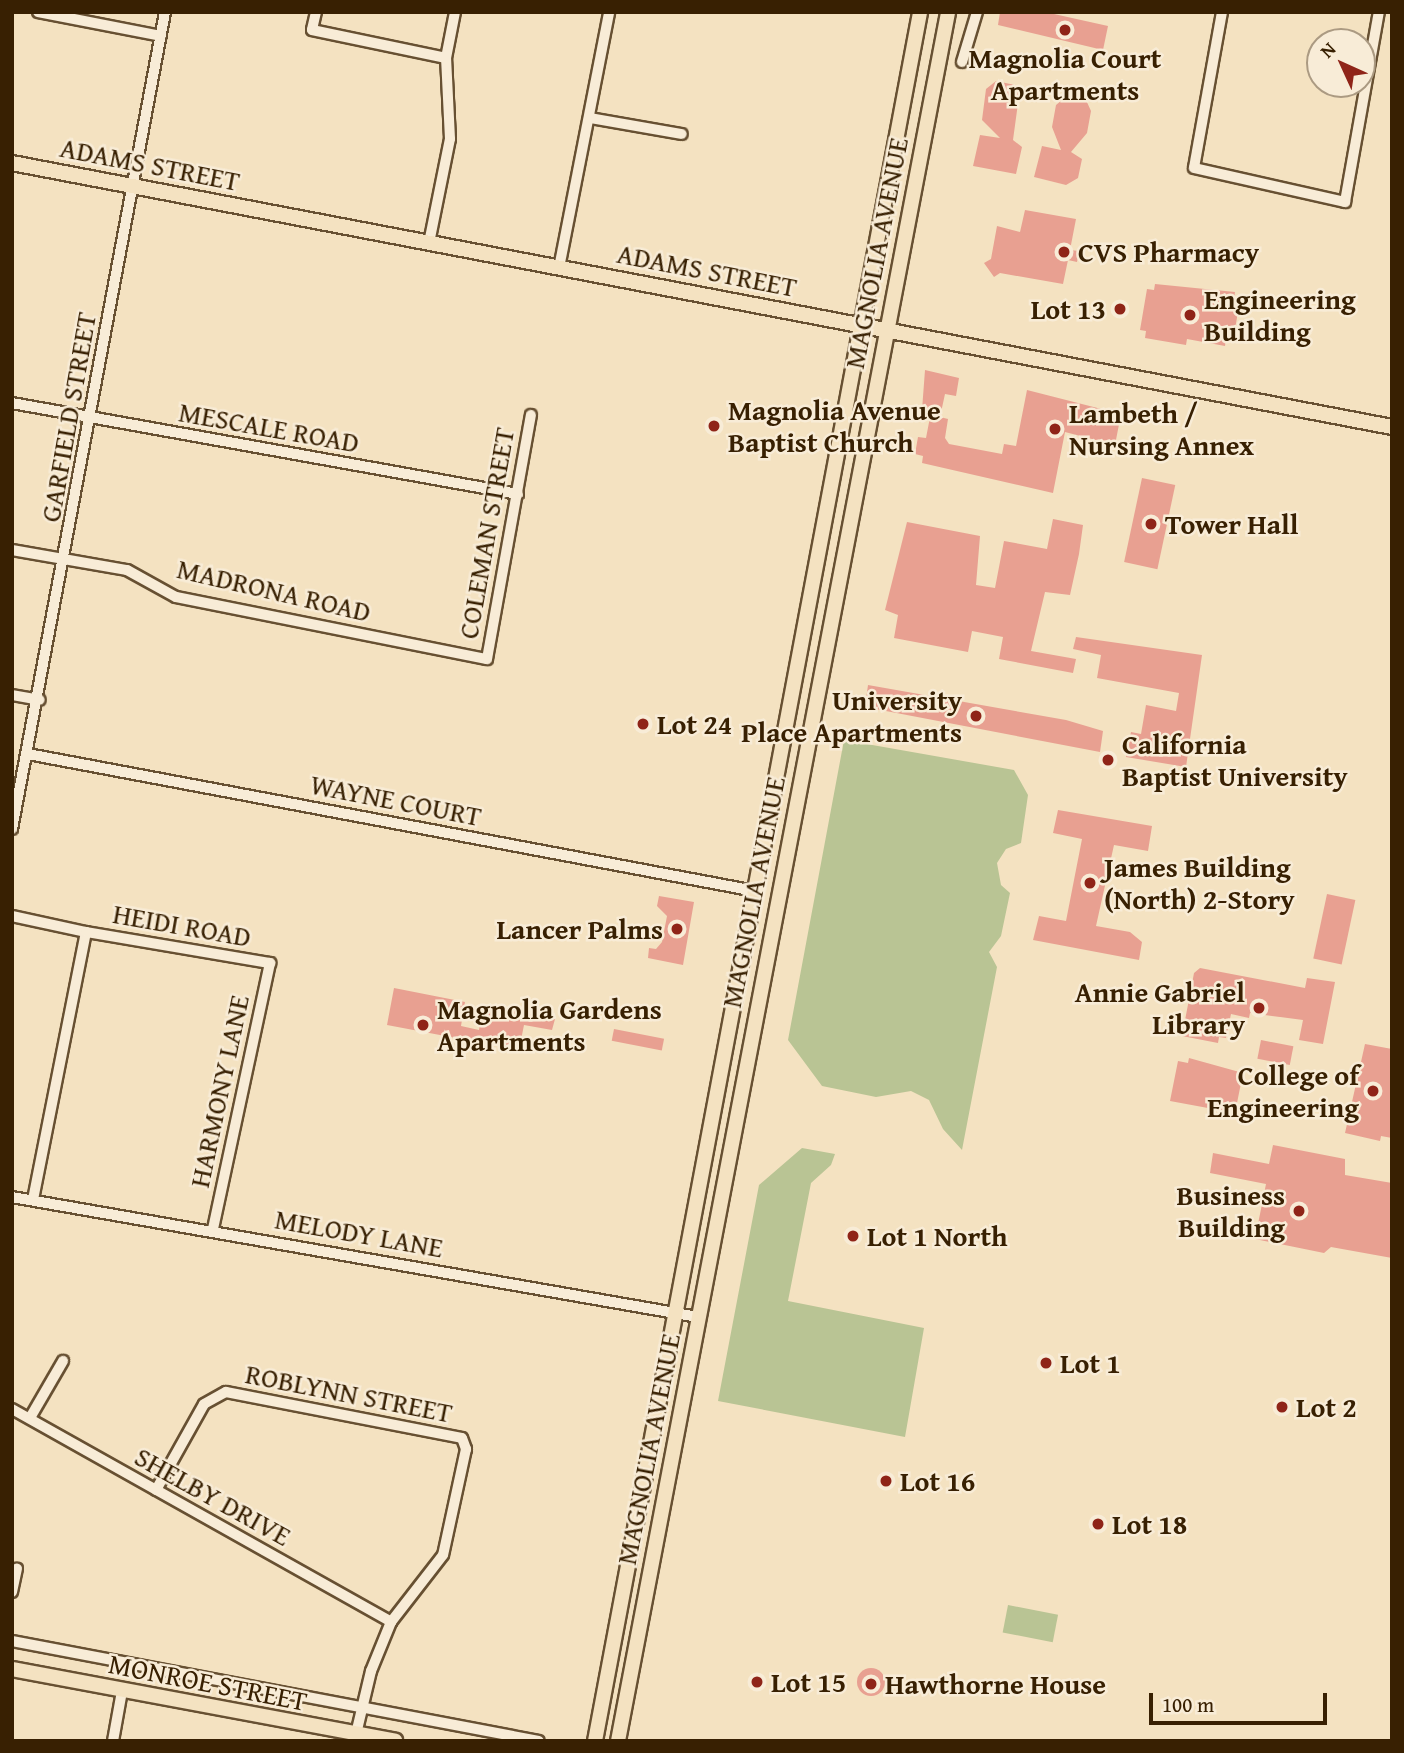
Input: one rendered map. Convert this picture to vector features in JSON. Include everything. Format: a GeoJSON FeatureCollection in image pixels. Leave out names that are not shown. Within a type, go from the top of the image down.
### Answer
{"type":"FeatureCollection","features":[{"type":"Feature","properties":{"kind":"main road","name":"MAGNOLIA AVENUE"},"geometry":{"type":"LineString","coordinates":[[595,1741],[920,12]]}},
{"type":"Feature","properties":{"kind":"main road","name":"MAGNOLIA AVENUE"},"geometry":{"type":"LineString","coordinates":[[618,1741],[948,12]]}},
{"type":"Feature","properties":{"kind":"main road","name":"ADAMS STREET"},"geometry":{"type":"LineString","coordinates":[[12,163],[559,268],[863,323],[1392,427]]}},
{"type":"Feature","properties":{"kind":"main road"},"geometry":{"type":"LineString","coordinates":[[755,891],[778,895]]}},
{"type":"Feature","properties":{"kind":"main road","name":"MONROE STREET"},"geometry":{"type":"LineString","coordinates":[[12,1669],[395,1741]]}},
{"type":"Feature","properties":{"kind":"street"},"geometry":{"type":"LineString","coordinates":[[38,12],[161,36]]}},
{"type":"Feature","properties":{"kind":"street","name":"GARFIELD STREET"},"geometry":{"type":"LineString","coordinates":[[12,829],[40,700],[165,12]]}},
{"type":"Feature","properties":{"kind":"street"},"geometry":{"type":"LineString","coordinates":[[316,12],[313,30],[446,58]]}},
{"type":"Feature","properties":{"kind":"street"},"geometry":{"type":"LineString","coordinates":[[429,243],[450,139],[446,58],[455,12]]}},
{"type":"Feature","properties":{"kind":"street"},"geometry":{"type":"LineString","coordinates":[[559,268],[590,118],[608,12]]}},
{"type":"Feature","properties":{"kind":"street"},"geometry":{"type":"LineString","coordinates":[[962,62],[977,12]]}},
{"type":"Feature","properties":{"kind":"street"},"geometry":{"type":"LineString","coordinates":[[1222,12],[1194,168],[1345,202],[1378,12]]}},
{"type":"Feature","properties":{"kind":"street"},"geometry":{"type":"LineString","coordinates":[[590,118],[681,134]]}},
{"type":"Feature","properties":{"kind":"street","name":"MESCALE ROAD"},"geometry":{"type":"LineString","coordinates":[[12,403],[518,494]]}},
{"type":"Feature","properties":{"kind":"street","name":"COLEMAN STREET"},"geometry":{"type":"LineString","coordinates":[[487,659],[531,415]]}},
{"type":"Feature","properties":{"kind":"street","name":"MADRONA ROAD"},"geometry":{"type":"LineString","coordinates":[[12,550],[127,570],[176,597],[487,659]]}},
{"type":"Feature","properties":{"kind":"street"},"geometry":{"type":"LineString","coordinates":[[12,695],[40,700]]}},
{"type":"Feature","properties":{"kind":"street","name":"WAYNE COURT"},"geometry":{"type":"LineString","coordinates":[[28,754],[755,891]]}},
{"type":"Feature","properties":{"kind":"street","name":"HEIDI ROAD"},"geometry":{"type":"LineString","coordinates":[[12,916],[86,932],[270,963]]}},
{"type":"Feature","properties":{"kind":"street"},"geometry":{"type":"LineString","coordinates":[[33,1199],[86,932]]}},
{"type":"Feature","properties":{"kind":"street","name":"HARMONY LANE"},"geometry":{"type":"LineString","coordinates":[[213,1230],[270,963]]}},
{"type":"Feature","properties":{"kind":"street","name":"MELODY LANE"},"geometry":{"type":"LineString","coordinates":[[12,1197],[213,1230],[698,1317]]}},
{"type":"Feature","properties":{"kind":"street"},"geometry":{"type":"LineString","coordinates":[[30,1418],[63,1360]]}},
{"type":"Feature","properties":{"kind":"street","name":"ROBLYNN STREET"},"geometry":{"type":"LineString","coordinates":[[156,1490],[204,1404],[226,1392],[462,1438],[466,1449],[443,1555],[391,1622]]}},
{"type":"Feature","properties":{"kind":"street","name":"SHELBY DRIVE"},"geometry":{"type":"LineString","coordinates":[[12,1409],[391,1622]]}},
{"type":"Feature","properties":{"kind":"street"},"geometry":{"type":"LineString","coordinates":[[12,1592],[17,1569]]}},
{"type":"Feature","properties":{"kind":"street"},"geometry":{"type":"LineString","coordinates":[[356,1734],[361,1708],[391,1622]]}},
{"type":"Feature","properties":{"kind":"street"},"geometry":{"type":"LineString","coordinates":[[12,1642],[540,1741]]}},
{"type":"Feature","properties":{"kind":"street"},"geometry":{"type":"LineString","coordinates":[[113,1741],[122,1691]]}},
{"type":"Feature","properties":{"kind":"green space"},"geometry":{"type":"Polygon","coordinates":[[[844,740],[1014,770],[1028,795],[1021,843],[1006,849],[997,863],[1001,885],[1010,893],[1001,936],[989,952],[997,967],[962,1150],[943,1129],[929,1100],[911,1091],[876,1097],[822,1086],[788,1040],[844,740]]]}},
{"type":"Feature","properties":{"kind":"green space"},"geometry":{"type":"Polygon","coordinates":[[[802,1148],[835,1154],[831,1165],[811,1183],[788,1301],[924,1328],[905,1437],[718,1401],[759,1185],[802,1148]]]}},
{"type":"Feature","properties":{"kind":"green space"},"geometry":{"type":"Polygon","coordinates":[[[1008,1605],[1058,1615],[1053,1642],[1003,1632],[1008,1605]]]}},
{"type":"Feature","properties":{"kind":"building","name":"Magnolia Court Apartments"},"geometry":{"type":"Polygon","coordinates":[[[1000,12],[1045,12],[1108,26],[1103,50],[998,25],[1000,12]]]}},
{"type":"Feature","properties":{"kind":"building"},"geometry":{"type":"Polygon","coordinates":[[[996,81],[1015,85],[1019,96],[1013,140],[1022,147],[1016,174],[973,166],[980,135],[1000,138],[982,120],[986,89],[996,81]]]}},
{"type":"Feature","properties":{"kind":"building"},"geometry":{"type":"Polygon","coordinates":[[[1067,96],[1086,100],[1091,111],[1087,133],[1071,152],[1082,159],[1078,178],[1066,185],[1034,177],[1042,146],[1061,150],[1052,127],[1056,105],[1067,96]]]}},
{"type":"Feature","properties":{"kind":"building","name":"CVS Pharmacy"},"geometry":{"type":"Polygon","coordinates":[[[1025,210],[1076,219],[1070,250],[1079,251],[1077,262],[1068,260],[1063,284],[1000,273],[994,277],[984,263],[991,259],[997,226],[1020,232],[1025,210]]]}},
{"type":"Feature","properties":{"kind":"building","name":"Engineering Building"},"geometry":{"type":"Polygon","coordinates":[[[1155,284],[1235,292],[1234,299],[1240,300],[1233,341],[1226,339],[1225,346],[1187,339],[1186,345],[1145,338],[1146,331],[1140,330],[1147,289],[1154,290],[1155,284]]]}},
{"type":"Feature","properties":{"kind":"building"},"geometry":{"type":"Polygon","coordinates":[[[925,370],[959,378],[956,396],[945,394],[940,417],[948,419],[945,438],[949,444],[1002,454],[1004,444],[1016,446],[1027,390],[1121,414],[1115,445],[1065,432],[1053,493],[922,463],[923,456],[915,454],[918,437],[926,438],[931,412],[922,410],[925,370]]]}},
{"type":"Feature","properties":{"kind":"building","name":"Tower Hall"},"geometry":{"type":"Polygon","coordinates":[[[1142,478],[1175,485],[1157,569],[1124,562],[1142,478]]]}},
{"type":"Feature","properties":{"kind":"building"},"geometry":{"type":"Polygon","coordinates":[[[1053,519],[1083,525],[1079,554],[1070,595],[1045,592],[1031,651],[1076,659],[1073,673],[999,659],[1003,637],[972,631],[968,652],[894,638],[898,615],[885,610],[907,522],[980,536],[976,585],[995,588],[1004,541],[1047,549],[1053,519]]]}},
{"type":"Feature","properties":{"kind":"building"},"geometry":{"type":"Polygon","coordinates":[[[1076,637],[1202,655],[1186,767],[1126,757],[1131,732],[1141,734],[1146,705],[1176,711],[1179,693],[1097,678],[1101,655],[1073,649],[1076,637]]]}},
{"type":"Feature","properties":{"kind":"building","name":"University Place Apartments"},"geometry":{"type":"Polygon","coordinates":[[[868,685],[1066,720],[1103,731],[1100,752],[865,707],[868,685]]]}},
{"type":"Feature","properties":{"kind":"building","name":"James Building (North) 2-Story"},"geometry":{"type":"Polygon","coordinates":[[[1058,810],[1152,826],[1148,851],[1114,845],[1096,926],[1130,932],[1142,942],[1139,960],[1033,940],[1039,916],[1066,921],[1082,839],[1053,833],[1058,810]]]}},
{"type":"Feature","properties":{"kind":"building"},"geometry":{"type":"Polygon","coordinates":[[[1327,894],[1355,900],[1342,965],[1313,959],[1327,894]]]}},
{"type":"Feature","properties":{"kind":"building","name":"Lancer Palms"},"geometry":{"type":"Polygon","coordinates":[[[659,896],[694,902],[683,965],[648,958],[649,948],[656,949],[662,942],[667,916],[657,906],[659,896]]]}},
{"type":"Feature","properties":{"kind":"building","name":"Annie Gabriel Library"},"geometry":{"type":"Polygon","coordinates":[[[1200,968],[1305,988],[1307,978],[1335,982],[1323,1044],[1299,1040],[1303,1020],[1250,1013],[1249,1018],[1231,1014],[1226,1038],[1219,1037],[1218,1043],[1182,1036],[1194,973],[1200,968]]]}},
{"type":"Feature","properties":{"kind":"building"},"geometry":{"type":"Polygon","coordinates":[[[394,988],[465,1002],[461,1026],[479,1030],[483,1005],[555,1019],[552,1030],[524,1025],[519,1050],[387,1025],[394,988]]]}},
{"type":"Feature","properties":{"kind":"building","name":"Magnolia Gardens Apartments"},"geometry":{"type":"Polygon","coordinates":[[[614,1029],[664,1039],[662,1051],[612,1041],[614,1029]]]}},
{"type":"Feature","properties":{"kind":"building"},"geometry":{"type":"Polygon","coordinates":[[[1261,1040],[1293,1046],[1290,1065],[1257,1059],[1261,1040]]]}},
{"type":"Feature","properties":{"kind":"building","name":"College of Engineering"},"geometry":{"type":"Polygon","coordinates":[[[1365,1044],[1392,1049],[1392,1138],[1381,1136],[1380,1141],[1345,1133],[1365,1044]]]}},
{"type":"Feature","properties":{"kind":"building"},"geometry":{"type":"Polygon","coordinates":[[[1189,1058],[1243,1073],[1235,1113],[1170,1101],[1178,1061],[1188,1063],[1189,1058]]]}},
{"type":"Feature","properties":{"kind":"building","name":"Business Building"},"geometry":{"type":"Polygon","coordinates":[[[1273,1145],[1345,1159],[1345,1175],[1392,1183],[1392,1258],[1331,1247],[1324,1253],[1255,1239],[1266,1184],[1210,1173],[1213,1153],[1269,1164],[1273,1145]]]}},
{"type":"Feature","properties":{"kind":"building","name":"Hawthorne House"},"geometry":{"type":"Polygon","coordinates":[[[871,1668],[881,1672],[885,1682],[881,1692],[871,1696],[861,1692],[857,1682],[861,1672],[871,1668]]]}},
{"type":"Feature","properties":{"kind":"place","name":"Magnolia Court Apartments"},"geometry":{"type":"Point","coordinates":[1065,30]}},
{"type":"Feature","properties":{"kind":"place","name":"CVS Pharmacy"},"geometry":{"type":"Point","coordinates":[1064,252]}},
{"type":"Feature","properties":{"kind":"place","name":"Lot 13"},"geometry":{"type":"Point","coordinates":[1120,309]}},
{"type":"Feature","properties":{"kind":"place","name":"Engineering Building"},"geometry":{"type":"Point","coordinates":[1190,315]}},
{"type":"Feature","properties":{"kind":"place","name":"Magnolia Avenue Baptist Church"},"geometry":{"type":"Point","coordinates":[714,426]}},
{"type":"Feature","properties":{"kind":"place","name":"Lambeth / Nursing Annex"},"geometry":{"type":"Point","coordinates":[1055,429]}},
{"type":"Feature","properties":{"kind":"place","name":"Tower Hall"},"geometry":{"type":"Point","coordinates":[1151,524]}},
{"type":"Feature","properties":{"kind":"place","name":"University Place Apartments"},"geometry":{"type":"Point","coordinates":[976,716]}},
{"type":"Feature","properties":{"kind":"place","name":"Lot 24"},"geometry":{"type":"Point","coordinates":[643,724]}},
{"type":"Feature","properties":{"kind":"place","name":"California Baptist University"},"geometry":{"type":"Point","coordinates":[1108,760]}},
{"type":"Feature","properties":{"kind":"place","name":"James Building (North) 2-Story"},"geometry":{"type":"Point","coordinates":[1090,883]}},
{"type":"Feature","properties":{"kind":"place","name":"Lancer Palms"},"geometry":{"type":"Point","coordinates":[677,929]}},
{"type":"Feature","properties":{"kind":"place","name":"Annie Gabriel Library"},"geometry":{"type":"Point","coordinates":[1259,1008]}},
{"type":"Feature","properties":{"kind":"place","name":"Magnolia Gardens Apartments"},"geometry":{"type":"Point","coordinates":[423,1025]}},
{"type":"Feature","properties":{"kind":"place","name":"College of Engineering"},"geometry":{"type":"Point","coordinates":[1373,1091]}},
{"type":"Feature","properties":{"kind":"place","name":"Business Building"},"geometry":{"type":"Point","coordinates":[1299,1211]}},
{"type":"Feature","properties":{"kind":"place","name":"Lot 1 North"},"geometry":{"type":"Point","coordinates":[853,1236]}},
{"type":"Feature","properties":{"kind":"place","name":"Lot 1"},"geometry":{"type":"Point","coordinates":[1046,1363]}},
{"type":"Feature","properties":{"kind":"place","name":"Lot 2"},"geometry":{"type":"Point","coordinates":[1282,1407]}},
{"type":"Feature","properties":{"kind":"place","name":"Lot 16"},"geometry":{"type":"Point","coordinates":[886,1481]}},
{"type":"Feature","properties":{"kind":"place","name":"Lot 18"},"geometry":{"type":"Point","coordinates":[1098,1524]}},
{"type":"Feature","properties":{"kind":"place","name":"Lot 15"},"geometry":{"type":"Point","coordinates":[757,1682]}},
{"type":"Feature","properties":{"kind":"place","name":"Hawthorne House"},"geometry":{"type":"Point","coordinates":[871,1684]}}]}
